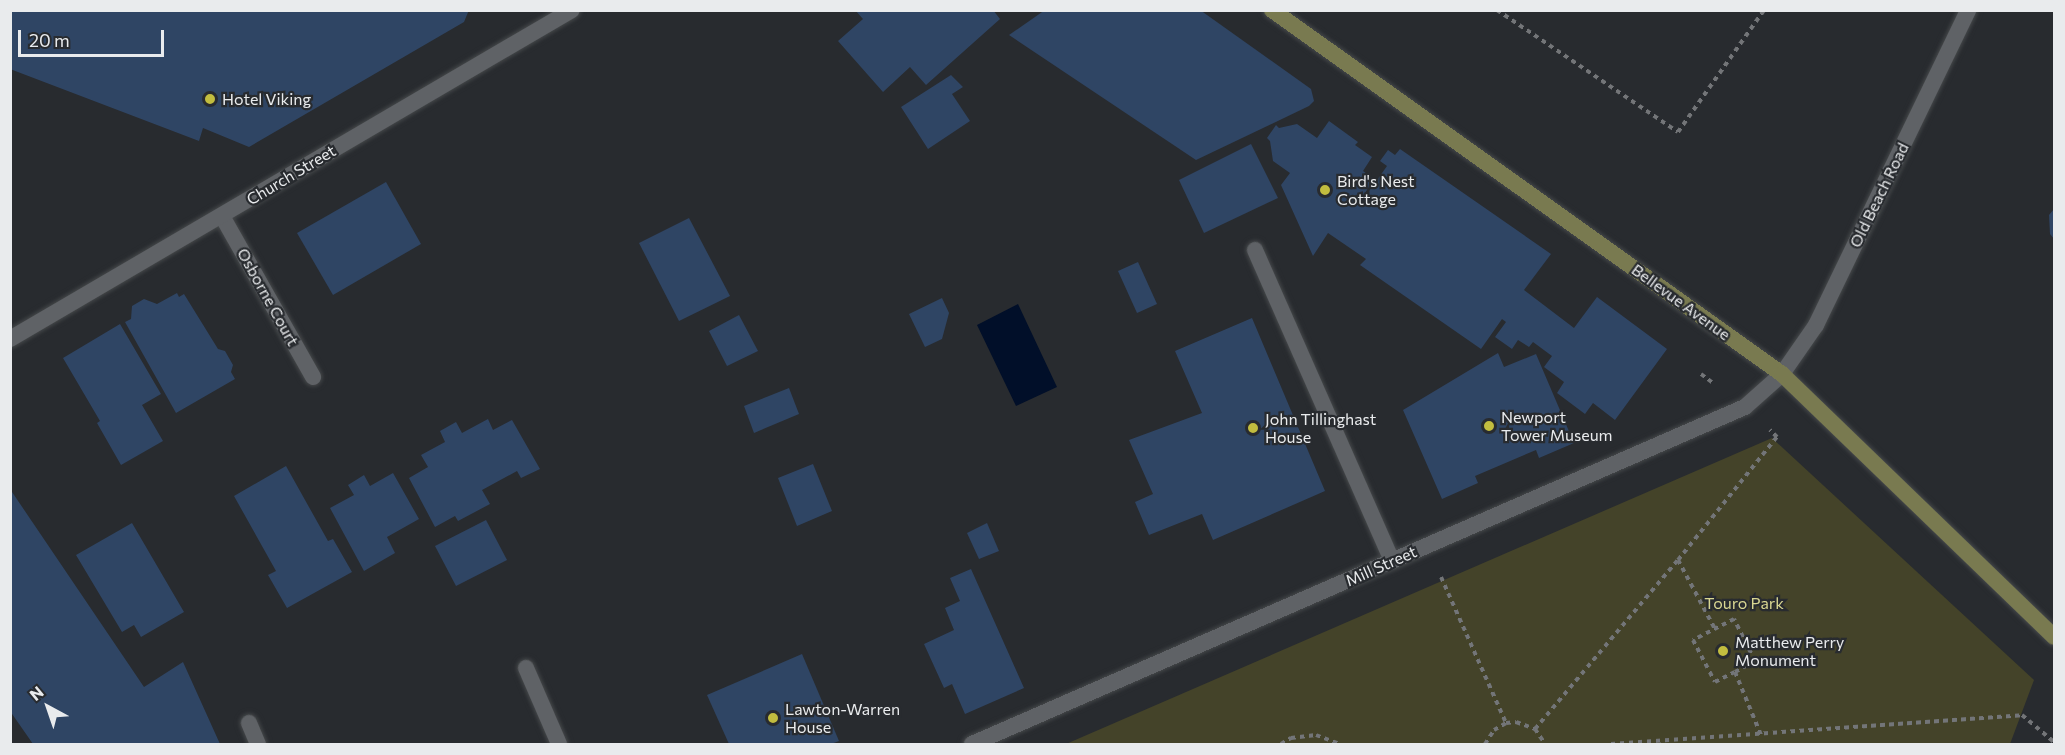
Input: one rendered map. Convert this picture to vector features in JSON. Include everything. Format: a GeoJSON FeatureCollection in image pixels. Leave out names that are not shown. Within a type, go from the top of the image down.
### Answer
{"type":"FeatureCollection","features":[{"type":"Feature","properties":{"kind":"main road","name":"Bellevue Avenue"},"geometry":{"type":"LineString","coordinates":[[1278,12],[1782,374],[2055,637]]}},
{"type":"Feature","properties":{"kind":"street","name":"Church Street"},"geometry":{"type":"LineString","coordinates":[[10,339],[572,10]]}},
{"type":"Feature","properties":{"kind":"street","name":"Old Beach Road"},"geometry":{"type":"LineString","coordinates":[[1782,374],[1816,325],[1968,10]]}},
{"type":"Feature","properties":{"kind":"street","name":"Osborne Court"},"geometry":{"type":"LineString","coordinates":[[222,216],[313,377]]}},
{"type":"Feature","properties":{"kind":"street"},"geometry":{"type":"LineString","coordinates":[[1255,250],[1392,561]]}},
{"type":"Feature","properties":{"kind":"street","name":"Mill Street"},"geometry":{"type":"LineString","coordinates":[[972,744],[1745,407],[1782,374]]}},
{"type":"Feature","properties":{"kind":"street"},"geometry":{"type":"LineString","coordinates":[[526,669],[559,744]]}},
{"type":"Feature","properties":{"kind":"street"},"geometry":{"type":"LineString","coordinates":[[249,723],[258,744]]}},
{"type":"Feature","properties":{"kind":"path"},"geometry":{"type":"LineString","coordinates":[[1497,10],[1678,132],[1764,10]]}},
{"type":"Feature","properties":{"kind":"path"},"geometry":{"type":"LineString","coordinates":[[1535,729],[1678,560],[1777,437]]}},
{"type":"Feature","properties":{"kind":"path"},"geometry":{"type":"LineString","coordinates":[[1678,560],[1715,629]]}},
{"type":"Feature","properties":{"kind":"path"},"geometry":{"type":"LineString","coordinates":[[1438,571],[1506,723]]}},
{"type":"Feature","properties":{"kind":"path"},"geometry":{"type":"LineString","coordinates":[[1734,619],[1755,661],[1735,672],[1715,682],[1693,640],[1734,619]]}},
{"type":"Feature","properties":{"kind":"path"},"geometry":{"type":"LineString","coordinates":[[1735,672],[1761,735]]}},
{"type":"Feature","properties":{"kind":"path"},"geometry":{"type":"LineString","coordinates":[[1611,744],[2022,715],[2055,742]]}},
{"type":"Feature","properties":{"kind":"path"},"geometry":{"type":"LineString","coordinates":[[1485,744],[1494,730],[1506,723],[1526,724],[1535,729],[1545,744]]}},
{"type":"Feature","properties":{"kind":"path"},"geometry":{"type":"LineString","coordinates":[[1281,744],[1291,738],[1316,735],[1339,744]]}},
{"type":"Feature","properties":{"kind":"green space","name":"Touro Park"},"geometry":{"type":"Polygon","coordinates":[[[1772,438],[2034,680],[2010,744],[1066,744],[1772,438]]]}},
{"type":"Feature","properties":{"kind":"water"},"geometry":{"type":"Polygon","coordinates":[[[1018,304],[1057,387],[1016,406],[977,325],[1018,304]]]}},
{"type":"Feature","properties":{"kind":"building","name":"Hotel Viking"},"geometry":{"type":"Polygon","coordinates":[[[10,10],[469,10],[464,22],[249,147],[203,128],[199,141],[10,69],[10,10]]]}},
{"type":"Feature","properties":{"kind":"building"},"geometry":{"type":"Polygon","coordinates":[[[855,10],[993,10],[1000,19],[926,85],[910,67],[883,92],[838,41],[863,19],[855,10]]]}},
{"type":"Feature","properties":{"kind":"building"},"geometry":{"type":"Polygon","coordinates":[[[1045,10],[1200,10],[1311,89],[1314,101],[1309,106],[1196,160],[1009,35],[1045,10]]]}},
{"type":"Feature","properties":{"kind":"building"},"geometry":{"type":"Polygon","coordinates":[[[951,75],[963,87],[952,94],[970,121],[928,149],[901,107],[951,75]]]}},
{"type":"Feature","properties":{"kind":"building"},"geometry":{"type":"Polygon","coordinates":[[[1329,121],[1358,142],[1355,145],[1372,157],[1363,171],[1374,179],[1363,196],[1365,197],[1387,166],[1380,161],[1388,150],[1395,155],[1400,149],[1551,254],[1524,290],[1574,328],[1597,297],[1667,349],[1615,420],[1593,403],[1585,414],[1557,393],[1564,382],[1544,367],[1552,356],[1533,342],[1529,347],[1518,340],[1512,349],[1495,337],[1506,322],[1502,319],[1481,349],[1360,265],[1366,259],[1328,233],[1313,256],[1281,185],[1290,173],[1273,161],[1270,141],[1267,138],[1276,125],[1279,128],[1297,124],[1317,138],[1329,121]]]}},
{"type":"Feature","properties":{"kind":"building"},"geometry":{"type":"Polygon","coordinates":[[[1251,144],[1278,198],[1204,233],[1179,180],[1251,144]]]}},
{"type":"Feature","properties":{"kind":"building"},"geometry":{"type":"Polygon","coordinates":[[[386,182],[421,244],[333,295],[297,233],[386,182]]]}},
{"type":"Feature","properties":{"kind":"building"},"geometry":{"type":"Polygon","coordinates":[[[2054,209],[2054,239],[2050,234],[2049,215],[2054,209]]]}},
{"type":"Feature","properties":{"kind":"building"},"geometry":{"type":"Polygon","coordinates":[[[689,218],[730,296],[679,321],[639,243],[689,218]]]}},
{"type":"Feature","properties":{"kind":"building"},"geometry":{"type":"Polygon","coordinates":[[[1138,262],[1157,304],[1137,313],[1118,271],[1138,262]]]}},
{"type":"Feature","properties":{"kind":"building"},"geometry":{"type":"Polygon","coordinates":[[[177,293],[179,297],[184,294],[218,349],[225,351],[233,365],[231,372],[235,379],[176,413],[125,322],[131,319],[132,306],[144,299],[157,304],[177,293]]]}},
{"type":"Feature","properties":{"kind":"building"},"geometry":{"type":"Polygon","coordinates":[[[942,298],[949,313],[942,339],[925,347],[909,314],[942,298]]]}},
{"type":"Feature","properties":{"kind":"building"},"geometry":{"type":"Polygon","coordinates":[[[739,315],[758,351],[727,366],[709,331],[739,315]]]}},
{"type":"Feature","properties":{"kind":"building","name":"John Tillinghast House"},"geometry":{"type":"Polygon","coordinates":[[[1252,318],[1325,491],[1213,540],[1202,514],[1149,535],[1135,502],[1153,494],[1129,440],[1202,413],[1175,351],[1252,318]]]}},
{"type":"Feature","properties":{"kind":"building"},"geometry":{"type":"Polygon","coordinates":[[[120,324],[161,394],[142,405],[163,441],[121,465],[97,423],[100,421],[63,358],[120,324]]]}},
{"type":"Feature","properties":{"kind":"building","name":"Newport Tower Museum"},"geometry":{"type":"Polygon","coordinates":[[[1498,353],[1504,367],[1536,354],[1574,443],[1539,458],[1536,450],[1475,476],[1478,483],[1442,499],[1403,410],[1498,353]]]}},
{"type":"Feature","properties":{"kind":"building"},"geometry":{"type":"Polygon","coordinates":[[[789,388],[799,414],[754,433],[744,406],[789,388]]]}},
{"type":"Feature","properties":{"kind":"building"},"geometry":{"type":"Polygon","coordinates":[[[488,419],[493,430],[512,420],[540,469],[521,478],[517,471],[482,490],[490,504],[458,521],[455,516],[435,527],[409,478],[428,467],[421,455],[445,442],[440,431],[456,422],[462,433],[488,419]]]}},
{"type":"Feature","properties":{"kind":"building"},"geometry":{"type":"Polygon","coordinates":[[[813,464],[832,511],[797,526],[778,478],[813,464]]]}},
{"type":"Feature","properties":{"kind":"building"},"geometry":{"type":"Polygon","coordinates":[[[286,466],[328,541],[333,539],[352,572],[287,608],[268,575],[276,571],[234,496],[286,466]]]}},
{"type":"Feature","properties":{"kind":"building"},"geometry":{"type":"Polygon","coordinates":[[[393,473],[419,519],[387,537],[395,553],[364,571],[330,508],[354,495],[348,485],[364,475],[370,486],[393,473]]]}},
{"type":"Feature","properties":{"kind":"building"},"geometry":{"type":"Polygon","coordinates":[[[10,489],[144,687],[183,662],[220,744],[33,744],[10,711],[10,489]]]}},
{"type":"Feature","properties":{"kind":"building"},"geometry":{"type":"Polygon","coordinates":[[[486,520],[507,560],[456,586],[435,546],[486,520]]]}},
{"type":"Feature","properties":{"kind":"building"},"geometry":{"type":"Polygon","coordinates":[[[132,523],[184,612],[141,637],[134,625],[122,632],[76,555],[132,523]]]}},
{"type":"Feature","properties":{"kind":"building"},"geometry":{"type":"Polygon","coordinates":[[[987,523],[999,551],[979,559],[967,533],[987,523]]]}},
{"type":"Feature","properties":{"kind":"building"},"geometry":{"type":"Polygon","coordinates":[[[971,569],[1024,688],[965,714],[952,684],[944,688],[924,644],[954,630],[945,608],[960,601],[950,578],[971,569]]]}},
{"type":"Feature","properties":{"kind":"building","name":"Lawton-Warren House"},"geometry":{"type":"Polygon","coordinates":[[[802,654],[839,741],[831,744],[729,744],[707,695],[802,654]]]}},
{"type":"Feature","properties":{"kind":"place","name":"Hotel Viking"},"geometry":{"type":"Point","coordinates":[210,99]}},
{"type":"Feature","properties":{"kind":"place","name":"Bird's Nest Cottage"},"geometry":{"type":"Point","coordinates":[1325,190]}},
{"type":"Feature","properties":{"kind":"place","name":"Newport Tower Museum"},"geometry":{"type":"Point","coordinates":[1489,426]}},
{"type":"Feature","properties":{"kind":"place","name":"John Tillinghast House"},"geometry":{"type":"Point","coordinates":[1253,428]}},
{"type":"Feature","properties":{"kind":"place","name":"Matthew Perry Monument"},"geometry":{"type":"Point","coordinates":[1723,651]}},
{"type":"Feature","properties":{"kind":"place","name":"Lawton-Warren House"},"geometry":{"type":"Point","coordinates":[773,718]}}]}
